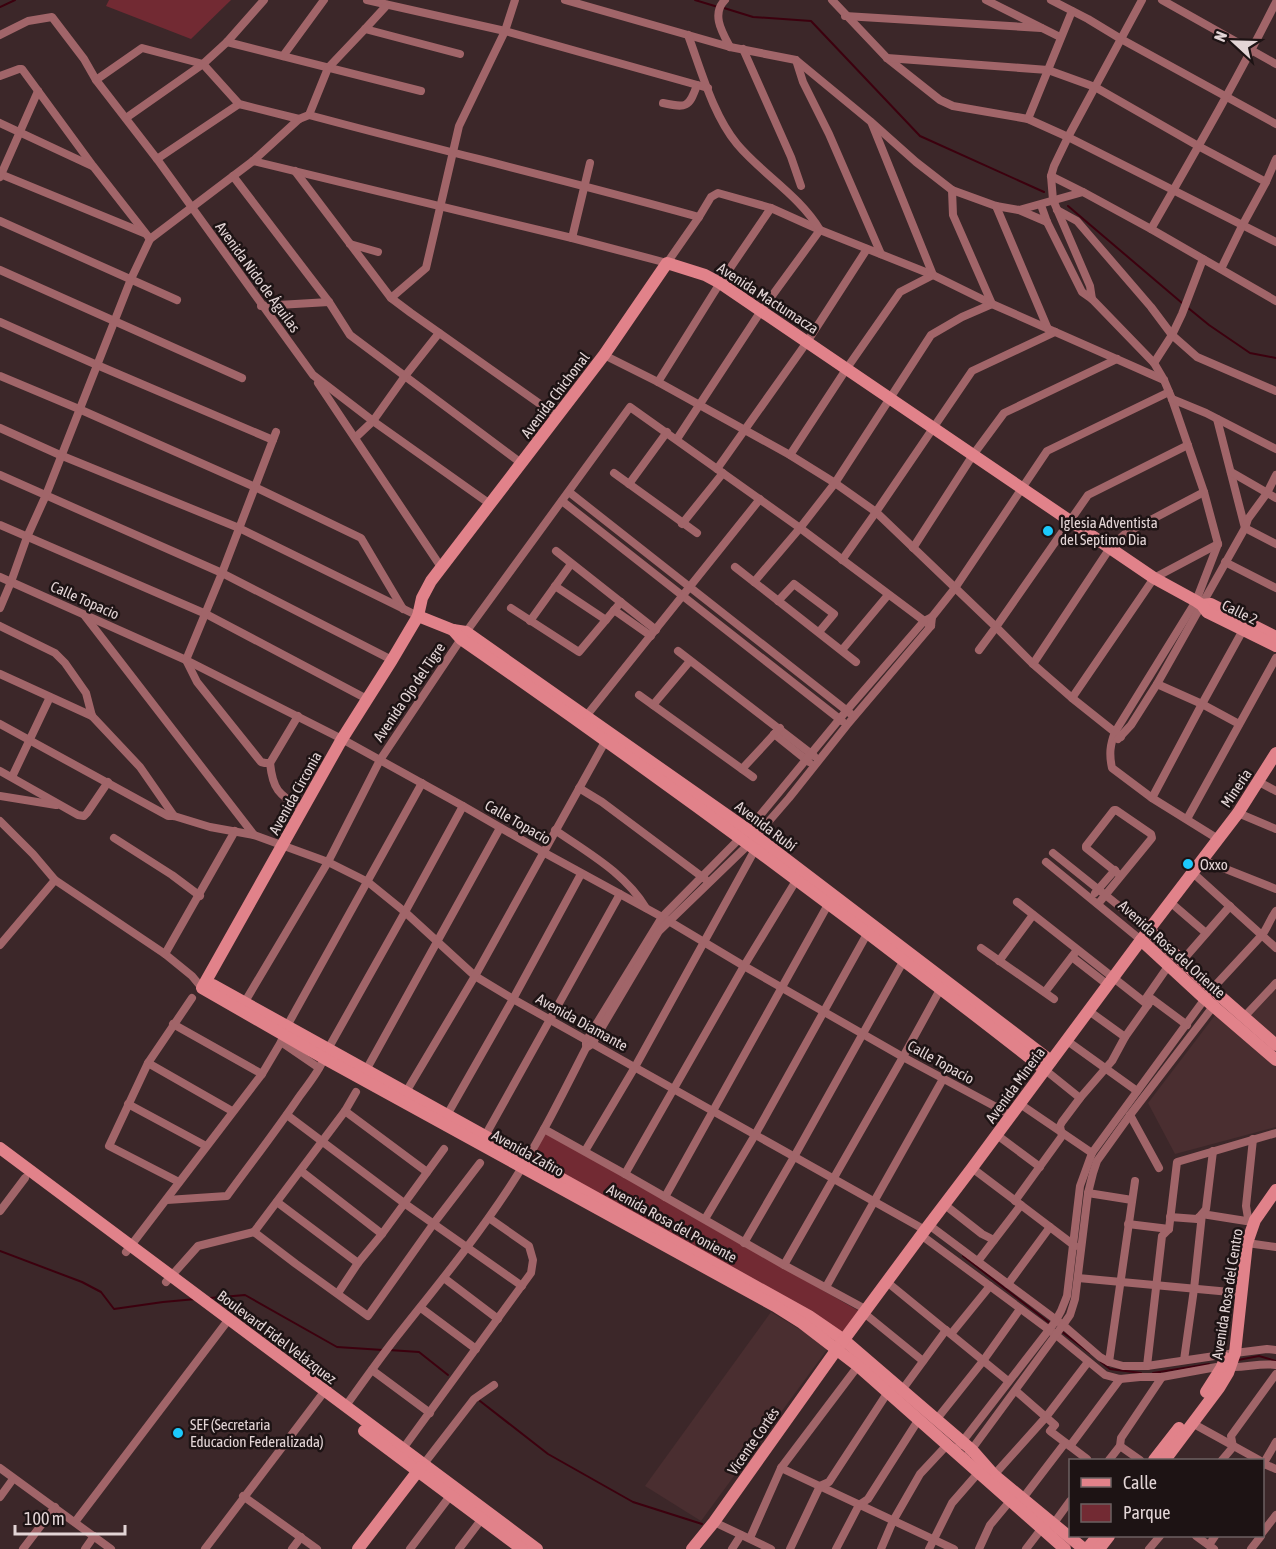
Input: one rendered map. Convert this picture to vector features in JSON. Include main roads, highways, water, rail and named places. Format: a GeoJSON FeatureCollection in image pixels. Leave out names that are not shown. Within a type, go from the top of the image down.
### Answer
{"type":"FeatureCollection","features":[{"type":"Feature","properties":{"kind":"waterway"},"geometry":{"type":"LineString","coordinates":[[0,7],[15,0]]}},
{"type":"Feature","properties":{"kind":"waterway"},"geometry":{"type":"LineString","coordinates":[[695,0],[718,7]]}},
{"type":"Feature","properties":{"kind":"waterway"},"geometry":{"type":"LineString","coordinates":[[724,8],[753,17],[811,21],[920,136],[1044,192]]}},
{"type":"Feature","properties":{"kind":"waterway"},"geometry":{"type":"LineString","coordinates":[[1068,206],[1182,303]]}},
{"type":"Feature","properties":{"kind":"waterway"},"geometry":{"type":"LineString","coordinates":[[1187,307],[1250,353],[1276,358]]}},
{"type":"Feature","properties":{"kind":"waterway"},"geometry":{"type":"LineString","coordinates":[[0,1251],[82,1282],[101,1292],[114,1309],[196,1299]]}},
{"type":"Feature","properties":{"kind":"waterway"},"geometry":{"type":"LineString","coordinates":[[963,1256],[1051,1324]]}},
{"type":"Feature","properties":{"kind":"waterway"},"geometry":{"type":"LineString","coordinates":[[210,1298],[245,1295],[337,1347],[383,1350]]}},
{"type":"Feature","properties":{"kind":"waterway"},"geometry":{"type":"LineString","coordinates":[[1061,1331],[1090,1353]]}},
{"type":"Feature","properties":{"kind":"waterway"},"geometry":{"type":"LineString","coordinates":[[389,1350],[419,1352],[448,1375]]}},
{"type":"Feature","properties":{"kind":"waterway"},"geometry":{"type":"LineString","coordinates":[[1238,1360],[1259,1356],[1276,1361]]}},
{"type":"Feature","properties":{"kind":"waterway"},"geometry":{"type":"LineString","coordinates":[[1101,1362],[1110,1369],[1141,1373]]}},
{"type":"Feature","properties":{"kind":"waterway"},"geometry":{"type":"LineString","coordinates":[[1153,1373],[1209,1364]]}},
{"type":"Feature","properties":{"kind":"waterway"},"geometry":{"type":"LineString","coordinates":[[480,1401],[548,1454],[633,1502],[702,1524]]}},
{"type":"Feature","properties":{"kind":"place","name":"Iglesia Adventista del Septimo Dia"},"geometry":{"type":"Point","coordinates":[1048,531]}},
{"type":"Feature","properties":{"kind":"place","name":"Oxxo"},"geometry":{"type":"Point","coordinates":[1188,864]}},
{"type":"Feature","properties":{"kind":"place","name":"SEF (Secretaria Educacion Federalizada)"},"geometry":{"type":"Point","coordinates":[178,1433]}}]}
